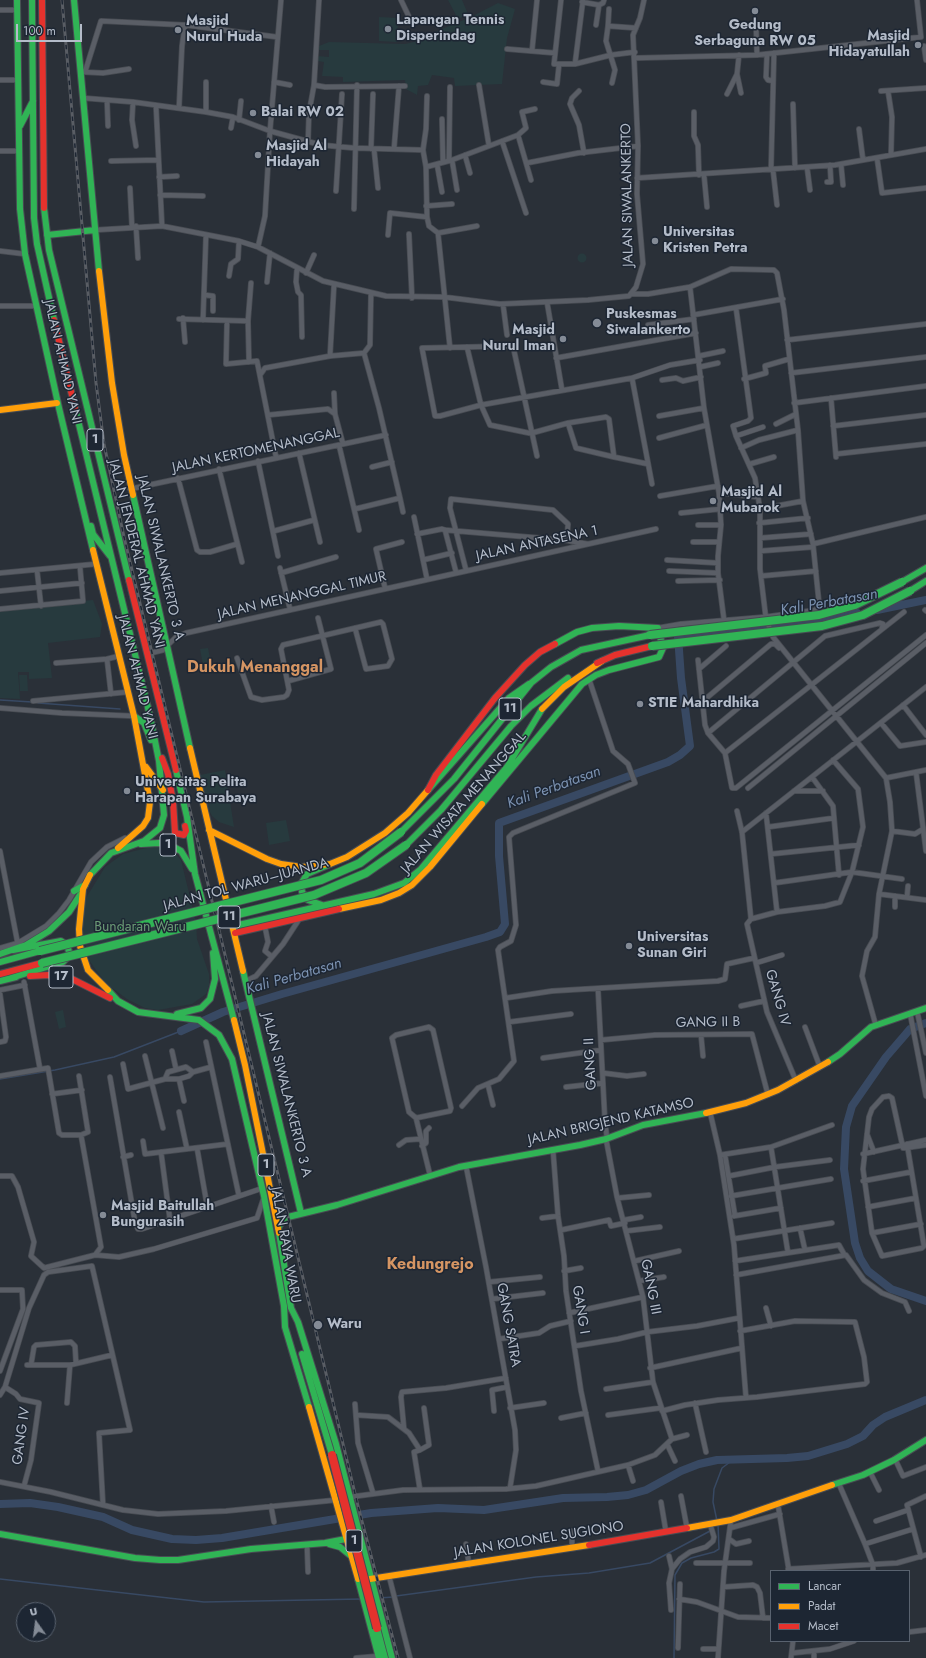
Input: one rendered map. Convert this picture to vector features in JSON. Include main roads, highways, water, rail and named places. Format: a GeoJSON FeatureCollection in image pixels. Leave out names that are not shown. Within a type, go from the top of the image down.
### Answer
{"type":"FeatureCollection","features":[{"type":"Feature","properties":{"kind":"main road","name":"JALAN AHMAD YANI"},"geometry":{"type":"LineString","coordinates":[[17,0],[20,209],[25,254],[77,485],[134,716],[144,764],[150,809],[144,826],[116,850]]}},
{"type":"Feature","properties":{"kind":"main road","name":"JALAN JENDERAL AHMAD YANI"},"geometry":{"type":"LineString","coordinates":[[32,0],[33,186],[34,218],[37,244],[160,761],[164,815],[160,828],[150,838],[127,846]]}},
{"type":"Feature","properties":{"kind":"main road","name":"JALAN JENDERAL AHMAD YANI"},"geometry":{"type":"LineString","coordinates":[[42,0],[43,174],[47,234],[52,263],[187,817],[194,874]]}},
{"type":"Feature","properties":{"kind":"main road","name":"JALAN SIWALANKERTO 3 A"},"geometry":{"type":"LineString","coordinates":[[74,0],[83,72],[83,98],[95,230],[112,383],[130,489],[168,647],[209,830],[235,930],[252,1013],[301,1213]]}},
{"type":"Feature","properties":{"kind":"main road"},"geometry":{"type":"LineString","coordinates":[[19,127],[33,100]]}},
{"type":"Feature","properties":{"kind":"main road"},"geometry":{"type":"LineString","coordinates":[[47,234],[95,230]]}},
{"type":"Feature","properties":{"kind":"main road"},"geometry":{"type":"LineString","coordinates":[[0,410],[58,403]]}},
{"type":"Feature","properties":{"kind":"main road"},"geometry":{"type":"LineString","coordinates":[[77,485],[82,489],[93,534],[112,558]]}},
{"type":"Feature","properties":{"kind":"main road","name":"JALAN TOL WARU–JUANDA"},"geometry":{"type":"LineString","coordinates":[[0,962],[335,876],[360,862],[402,832],[418,818],[454,778],[531,683],[551,667],[582,650],[610,642],[650,635],[819,615],[855,605],[902,582],[926,568]]}},
{"type":"Feature","properties":{"kind":"main road","name":"JALAN TOL WARU–JUANDA"},"geometry":{"type":"LineString","coordinates":[[0,974],[314,895],[366,873],[406,844],[441,810],[511,726],[531,706],[564,680],[615,655],[652,646],[822,626],[863,615],[910,591],[926,581]]}},
{"type":"Feature","properties":{"kind":"main road","name":"JALAN WISATA MENANGGAL"},"geometry":{"type":"LineString","coordinates":[[235,930],[265,927],[381,900],[399,893],[412,885],[430,867],[501,783],[576,690],[589,679],[609,670],[659,657],[663,648],[658,628],[627,626],[592,628],[577,632],[540,652],[525,665],[496,698],[436,775],[428,790]]}},
{"type":"Feature","properties":{"kind":"main road"},"geometry":{"type":"LineString","coordinates":[[235,930],[393,889],[415,875],[507,767],[536,717],[545,706],[564,687],[602,661]]}},
{"type":"Feature","properties":{"kind":"main road"},"geometry":{"type":"LineString","coordinates":[[329,905],[317,904],[308,900],[302,892],[301,884],[304,878],[312,871],[352,854],[385,833],[408,813],[509,698],[520,689],[531,683]]}},
{"type":"Feature","properties":{"kind":"main road"},"geometry":{"type":"LineString","coordinates":[[134,716],[144,723],[160,761]]}},
{"type":"Feature","properties":{"kind":"main road"},"geometry":{"type":"LineString","coordinates":[[157,749],[168,774],[174,811],[174,829],[177,834],[181,836],[186,831],[181,795]]}},
{"type":"Feature","properties":{"kind":"main road"},"geometry":{"type":"LineString","coordinates":[[144,764],[163,791]]}},
{"type":"Feature","properties":{"kind":"main road"},"geometry":{"type":"LineString","coordinates":[[209,830],[267,859],[281,864],[302,867],[330,864]]}},
{"type":"Feature","properties":{"kind":"main road","name":"1"},"geometry":{"type":"LineString","coordinates":[[127,846],[151,843],[170,845],[180,852],[194,874]]}},
{"type":"Feature","properties":{"kind":"main road","name":"JALAN RAYA WARU"},"geometry":{"type":"LineString","coordinates":[[127,846],[116,850],[100,863],[84,887],[79,929],[82,955],[91,973],[118,1001],[138,1012],[198,1020],[216,1032],[224,1043],[232,1059],[264,1192],[287,1307],[300,1329],[336,1444],[376,1603],[392,1658]]}},
{"type":"Feature","properties":{"kind":"main road","name":"JALAN RAYA WARU"},"geometry":{"type":"LineString","coordinates":[[194,874],[230,1002],[275,1210],[287,1307],[285,1327],[340,1514],[364,1604],[381,1657]]}},
{"type":"Feature","properties":{"kind":"main road"},"geometry":{"type":"LineString","coordinates":[[74,891],[84,887]]}},
{"type":"Feature","properties":{"kind":"main road"},"geometry":{"type":"LineString","coordinates":[[0,954],[16,946],[38,939],[60,922],[73,906],[84,887]]}},
{"type":"Feature","properties":{"kind":"main road"},"geometry":{"type":"LineString","coordinates":[[11,978],[63,962],[70,955],[67,945],[61,941],[16,946]]}},
{"type":"Feature","properties":{"kind":"main road"},"geometry":{"type":"LineString","coordinates":[[160,1015],[194,1011],[210,1000],[215,979],[212,941]]}},
{"type":"Feature","properties":{"kind":"main road","name":"17"},"geometry":{"type":"LineString","coordinates":[[0,981],[11,978],[39,975],[65,978],[83,983],[118,1001]]}},
{"type":"Feature","properties":{"kind":"main road","name":"JALAN BRIGJEND KATAMSO"},"geometry":{"type":"LineString","coordinates":[[284,1218],[336,1205],[430,1175],[466,1166],[606,1139],[644,1125],[710,1112],[746,1103],[768,1095],[820,1067],[844,1050],[865,1032],[876,1026],[926,1008]]}},
{"type":"Feature","properties":{"kind":"main road"},"geometry":{"type":"LineString","coordinates":[[275,1210],[284,1218],[278,1228]]}},
{"type":"Feature","properties":{"kind":"main road","name":"1"},"geometry":{"type":"LineString","coordinates":[[287,1307],[301,1363],[309,1381],[332,1455],[377,1628],[381,1657]]}},
{"type":"Feature","properties":{"kind":"main road","name":"JALAN KOLONEL SUGIONO"},"geometry":{"type":"LineString","coordinates":[[370,1579],[469,1565],[721,1522],[734,1523],[779,1510],[870,1472],[926,1440]]}},
{"type":"Feature","properties":{"kind":"main road"},"geometry":{"type":"LineString","coordinates":[[325,1544],[344,1530],[353,1532],[357,1525]]}},
{"type":"Feature","properties":{"kind":"main road"},"geometry":{"type":"LineString","coordinates":[[344,1530],[360,1536]]}},
{"type":"Feature","properties":{"kind":"main road"},"geometry":{"type":"LineString","coordinates":[[325,1544],[344,1530]]}},
{"type":"Feature","properties":{"kind":"main road"},"geometry":{"type":"LineString","coordinates":[[0,1534],[135,1558],[160,1560],[178,1560],[251,1549],[325,1544],[340,1547],[352,1557]]}},
{"type":"Feature","properties":{"kind":"waterway","name":"Kali Perbatasan"},"geometry":{"type":"LineString","coordinates":[[877,610],[926,600]]}},
{"type":"Feature","properties":{"kind":"waterway","name":"Kali Perbatasan"},"geometry":{"type":"LineString","coordinates":[[181,1031],[223,1012],[500,932],[505,924],[499,856],[499,823],[668,762],[680,755],[690,746],[681,678],[678,636],[767,628],[857,613]]}},
{"type":"Feature","properties":{"kind":"waterway"},"geometry":{"type":"LineString","coordinates":[[125,628],[140,693]]}},
{"type":"Feature","properties":{"kind":"waterway"},"geometry":{"type":"LineString","coordinates":[[0,700],[32,702]]}},
{"type":"Feature","properties":{"kind":"waterway"},"geometry":{"type":"LineString","coordinates":[[38,703],[120,709]]}},
{"type":"Feature","properties":{"kind":"waterway"},"geometry":{"type":"LineString","coordinates":[[926,1023],[910,1029],[886,1057],[852,1106],[846,1127],[844,1169],[855,1243],[860,1258],[868,1271],[891,1289],[926,1301]]}},
{"type":"Feature","properties":{"kind":"waterway","name":"Kali Perbatasan"},"geometry":{"type":"LineString","coordinates":[[0,1079],[55,1070],[114,1057],[181,1031]]}},
{"type":"Feature","properties":{"kind":"waterway"},"geometry":{"type":"LineString","coordinates":[[0,1504],[30,1503],[58,1507],[103,1517],[132,1530],[172,1539],[196,1540],[222,1538],[371,1513],[438,1508],[484,1510],[563,1498],[628,1495],[646,1490],[681,1471],[699,1464],[717,1460],[808,1456],[847,1444],[863,1436],[873,1425],[885,1417],[926,1400]]}},
{"type":"Feature","properties":{"kind":"waterway"},"geometry":{"type":"LineString","coordinates":[[717,1521],[713,1502],[714,1489],[722,1468],[734,1459]]}},
{"type":"Feature","properties":{"kind":"waterway"},"geometry":{"type":"LineString","coordinates":[[674,1658],[675,1575],[682,1563],[691,1558],[714,1552],[719,1549],[718,1524]]}},
{"type":"Feature","properties":{"kind":"waterway"},"geometry":{"type":"LineString","coordinates":[[396,1596],[536,1577],[589,1573],[650,1563],[710,1531]]}},
{"type":"Feature","properties":{"kind":"waterway"},"geometry":{"type":"LineString","coordinates":[[0,1579],[204,1602],[361,1599]]}},
{"type":"Feature","properties":{"kind":"waterway"},"geometry":{"type":"LineString","coordinates":[[379,1598],[393,1597]]}},
{"type":"Feature","properties":{"kind":"railway"},"geometry":{"type":"LineString","coordinates":[[62,0],[96,383],[104,444],[124,537],[358,1506],[398,1658]]}},
{"type":"Feature","properties":{"kind":"place","name":"Gedung Serbaguna RW 05"},"geometry":{"type":"Point","coordinates":[755,11]}},
{"type":"Feature","properties":{"kind":"place","name":"Lapangan Tennis Disperindag"},"geometry":{"type":"Point","coordinates":[388,29]}},
{"type":"Feature","properties":{"kind":"place","name":"Masjid Nurul Huda"},"geometry":{"type":"Point","coordinates":[178,30]}},
{"type":"Feature","properties":{"kind":"place","name":"Masjid Hidayatullah"},"geometry":{"type":"Point","coordinates":[918,45]}},
{"type":"Feature","properties":{"kind":"place","name":"Balai RW 02"},"geometry":{"type":"Point","coordinates":[253,113]}},
{"type":"Feature","properties":{"kind":"place","name":"Masjid Al Hidayah"},"geometry":{"type":"Point","coordinates":[258,155]}},
{"type":"Feature","properties":{"kind":"place","name":"Universitas Kristen Petra"},"geometry":{"type":"Point","coordinates":[655,241]}},
{"type":"Feature","properties":{"kind":"place","name":"Puskesmas Siwalankerto"},"geometry":{"type":"Point","coordinates":[597,323]}},
{"type":"Feature","properties":{"kind":"place","name":"Masjid Nurul Iman"},"geometry":{"type":"Point","coordinates":[563,339]}},
{"type":"Feature","properties":{"kind":"place","name":"Masjid Al Mubarok"},"geometry":{"type":"Point","coordinates":[713,501]}},
{"type":"Feature","properties":{"kind":"place","name":"STIE Mahardhika"},"geometry":{"type":"Point","coordinates":[640,704]}},
{"type":"Feature","properties":{"kind":"place","name":"Universitas Pelita Harapan Surabaya"},"geometry":{"type":"Point","coordinates":[127,791]}},
{"type":"Feature","properties":{"kind":"place","name":"Universitas Sunan Giri"},"geometry":{"type":"Point","coordinates":[629,946]}},
{"type":"Feature","properties":{"kind":"place","name":"Masjid Baitullah Bungurasih"},"geometry":{"type":"Point","coordinates":[103,1215]}},
{"type":"Feature","properties":{"kind":"place","name":"Waru"},"geometry":{"type":"Point","coordinates":[318,1325]}},
{"type":"Feature","properties":{"kind":"district","name":"Dukuh Menanggal"},"geometry":{"type":"Point","coordinates":[255,668]}},
{"type":"Feature","properties":{"kind":"district","name":"Kedungrejo"},"geometry":{"type":"Point","coordinates":[430,1265]}},
{"type":"Feature","properties":{"kind":"park label","name":"Bundaran Waru"},"geometry":{"type":"Point","coordinates":[140,928]}}]}
